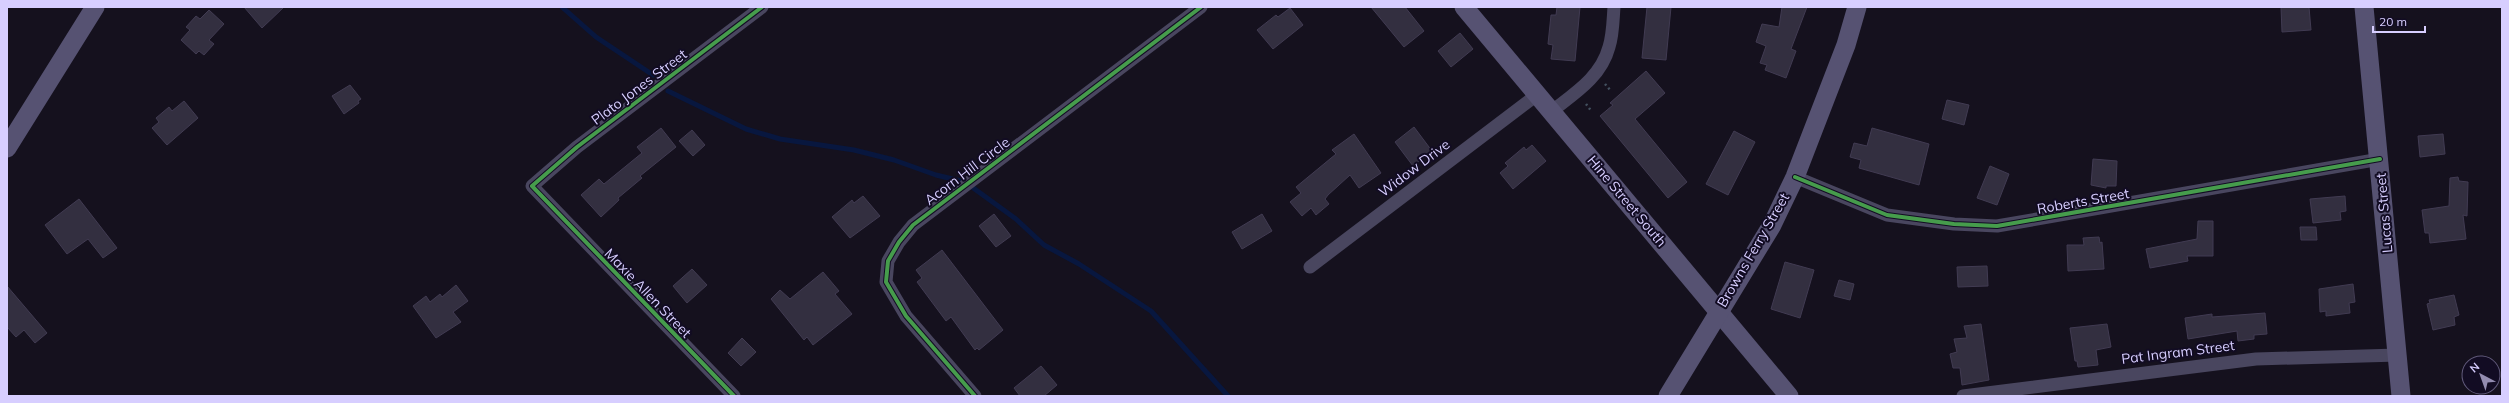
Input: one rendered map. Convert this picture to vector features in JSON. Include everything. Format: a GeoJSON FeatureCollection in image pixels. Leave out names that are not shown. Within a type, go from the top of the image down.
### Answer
{"type":"FeatureCollection","features":[{"type":"Feature","properties":{"kind":"street"},"geometry":{"type":"LineString","coordinates":[[7,148],[95,7]]}},
{"type":"Feature","properties":{"kind":"street","name":"Plato Jones Street"},"geometry":{"type":"LineString","coordinates":[[532,186],[577,147],[762,7]]}},
{"type":"Feature","properties":{"kind":"street","name":"Acorn Hill Circle"},"geometry":{"type":"LineString","coordinates":[[975,396],[906,316],[886,282],[888,261],[899,242],[913,225],[1201,7]]}},
{"type":"Feature","properties":{"kind":"street","name":"Hine Street South"},"geometry":{"type":"LineString","coordinates":[[1464,7],[1789,396]]}},
{"type":"Feature","properties":{"kind":"street"},"geometry":{"type":"LineString","coordinates":[[1552,111],[1588,82],[1602,67],[1609,46],[1614,7]]}},
{"type":"Feature","properties":{"kind":"street","name":"Browns Ferry Street"},"geometry":{"type":"LineString","coordinates":[[1668,396],[1718,310],[1772,225],[1795,177],[1846,45],[1857,7]]}},
{"type":"Feature","properties":{"kind":"street","name":"Lucas Street"},"geometry":{"type":"LineString","coordinates":[[2364,7],[2402,396]]}},
{"type":"Feature","properties":{"kind":"street","name":"Widow Drive"},"geometry":{"type":"LineString","coordinates":[[1310,267],[1538,94]]}},
{"type":"Feature","properties":{"kind":"street","name":"Roberts Street"},"geometry":{"type":"LineString","coordinates":[[1795,177],[1887,214],[1954,224],[1997,226],[2380,160]]}},
{"type":"Feature","properties":{"kind":"street","name":"Maxie Allen Street"},"geometry":{"type":"LineString","coordinates":[[532,186],[734,396]]}},
{"type":"Feature","properties":{"kind":"street","name":"Pat Ingram Street"},"geometry":{"type":"LineString","coordinates":[[1963,396],[2256,359],[2398,355]]}},
{"type":"Feature","properties":{"kind":"path"},"geometry":{"type":"LineString","coordinates":[[1604,82],[1611,91]]}},
{"type":"Feature","properties":{"kind":"path"},"geometry":{"type":"LineString","coordinates":[[1583,100],[1592,112]]}},
{"type":"Feature","properties":{"kind":"building"},"geometry":{"type":"Polygon","coordinates":[[[244,7],[284,7],[262,28],[244,7]]]}},
{"type":"Feature","properties":{"kind":"building"},"geometry":{"type":"Polygon","coordinates":[[[1371,7],[1405,7],[1424,31],[1404,47],[1371,7]]]}},
{"type":"Feature","properties":{"kind":"building"},"geometry":{"type":"Polygon","coordinates":[[[1557,7],[1580,7],[1575,61],[1551,59],[1553,45],[1548,44],[1551,15],[1556,15],[1557,7]]]}},
{"type":"Feature","properties":{"kind":"building"},"geometry":{"type":"Polygon","coordinates":[[[1647,7],[1671,7],[1666,60],[1642,58],[1647,7]]]}},
{"type":"Feature","properties":{"kind":"building"},"geometry":{"type":"Polygon","coordinates":[[[1782,7],[1807,7],[1791,49],[1796,51],[1786,78],[1765,70],[1767,65],[1760,63],[1766,46],[1756,42],[1762,24],[1779,27],[1782,7]]]}},
{"type":"Feature","properties":{"kind":"building"},"geometry":{"type":"Polygon","coordinates":[[[2281,7],[2309,7],[2311,30],[2282,32],[2281,7]]]}},
{"type":"Feature","properties":{"kind":"building"},"geometry":{"type":"Polygon","coordinates":[[[1290,8],[1303,25],[1273,49],[1257,30],[1276,15],[1278,17],[1290,8]]]}},
{"type":"Feature","properties":{"kind":"building"},"geometry":{"type":"Polygon","coordinates":[[[209,10],[224,24],[209,40],[214,44],[204,55],[199,51],[196,54],[181,40],[190,30],[186,27],[196,16],[200,19],[209,10]]]}},
{"type":"Feature","properties":{"kind":"building"},"geometry":{"type":"Polygon","coordinates":[[[1460,33],[1473,49],[1451,67],[1438,51],[1460,33]]]}},
{"type":"Feature","properties":{"kind":"building"},"geometry":{"type":"Polygon","coordinates":[[[1646,71],[1665,93],[1635,119],[1687,182],[1668,198],[1600,116],[1613,105],[1610,103],[1646,71]]]}},
{"type":"Feature","properties":{"kind":"building"},"geometry":{"type":"Polygon","coordinates":[[[350,85],[361,99],[358,101],[359,103],[344,114],[332,96],[350,85]]]}},
{"type":"Feature","properties":{"kind":"building"},"geometry":{"type":"Polygon","coordinates":[[[1947,100],[1969,105],[1964,125],[1942,119],[1947,100]]]}},
{"type":"Feature","properties":{"kind":"building"},"geometry":{"type":"Polygon","coordinates":[[[184,101],[198,118],[167,145],[152,128],[159,122],[156,118],[169,107],[172,111],[184,101]]]}},
{"type":"Feature","properties":{"kind":"building"},"geometry":{"type":"Polygon","coordinates":[[[1414,127],[1432,151],[1413,166],[1395,142],[1414,127]]]}},
{"type":"Feature","properties":{"kind":"building"},"geometry":{"type":"Polygon","coordinates":[[[661,128],[676,147],[640,176],[642,178],[618,198],[619,200],[601,217],[581,195],[599,179],[604,184],[642,153],[637,147],[661,128]]]}},
{"type":"Feature","properties":{"kind":"building"},"geometry":{"type":"Polygon","coordinates":[[[1872,128],[1929,144],[1919,185],[1859,168],[1861,160],[1850,157],[1854,143],[1867,146],[1872,128]]]}},
{"type":"Feature","properties":{"kind":"building"},"geometry":{"type":"Polygon","coordinates":[[[692,130],[705,145],[693,156],[679,141],[692,130]]]}},
{"type":"Feature","properties":{"kind":"building"},"geometry":{"type":"Polygon","coordinates":[[[1734,131],[1755,142],[1728,195],[1706,184],[1734,131]]]}},
{"type":"Feature","properties":{"kind":"building"},"geometry":{"type":"Polygon","coordinates":[[[1354,134],[1381,173],[1359,188],[1350,175],[1325,199],[1329,204],[1316,215],[1311,208],[1302,216],[1290,202],[1301,193],[1296,187],[1336,154],[1332,150],[1354,134]]]}},
{"type":"Feature","properties":{"kind":"building"},"geometry":{"type":"Polygon","coordinates":[[[2443,134],[2445,154],[2420,157],[2418,136],[2443,134]]]}},
{"type":"Feature","properties":{"kind":"building"},"geometry":{"type":"Polygon","coordinates":[[[1532,145],[1546,161],[1513,189],[1500,173],[1508,166],[1505,163],[1524,147],[1526,150],[1532,145]]]}},
{"type":"Feature","properties":{"kind":"building"},"geometry":{"type":"Polygon","coordinates":[[[2093,159],[2117,161],[2116,186],[2106,186],[2106,188],[2091,185],[2093,159]]]}},
{"type":"Feature","properties":{"kind":"building"},"geometry":{"type":"Polygon","coordinates":[[[1990,166],[2009,174],[1997,205],[1977,198],[1990,166]]]}},
{"type":"Feature","properties":{"kind":"building"},"geometry":{"type":"Polygon","coordinates":[[[2458,177],[2459,181],[2468,182],[2467,216],[2463,215],[2466,239],[2430,243],[2429,233],[2425,233],[2422,210],[2449,206],[2450,178],[2458,177]]]}},
{"type":"Feature","properties":{"kind":"building"},"geometry":{"type":"Polygon","coordinates":[[[863,196],[880,216],[850,238],[832,217],[852,200],[854,203],[863,196]]]}},
{"type":"Feature","properties":{"kind":"building"},"geometry":{"type":"Polygon","coordinates":[[[2345,196],[2346,211],[2340,212],[2341,220],[2313,223],[2310,199],[2345,196]]]}},
{"type":"Feature","properties":{"kind":"building"},"geometry":{"type":"Polygon","coordinates":[[[79,199],[117,248],[103,258],[88,239],[67,254],[45,225],[79,199]]]}},
{"type":"Feature","properties":{"kind":"building"},"geometry":{"type":"Polygon","coordinates":[[[994,214],[1011,236],[996,247],[979,226],[994,214]]]}},
{"type":"Feature","properties":{"kind":"building"},"geometry":{"type":"Polygon","coordinates":[[[1262,214],[1272,231],[1242,249],[1232,232],[1262,214]]]}},
{"type":"Feature","properties":{"kind":"building"},"geometry":{"type":"Polygon","coordinates":[[[2198,221],[2213,221],[2213,256],[2187,256],[2188,261],[2150,268],[2146,249],[2197,239],[2198,221]]]}},
{"type":"Feature","properties":{"kind":"building"},"geometry":{"type":"Polygon","coordinates":[[[2300,227],[2316,227],[2317,240],[2301,240],[2300,227]]]}},
{"type":"Feature","properties":{"kind":"building"},"geometry":{"type":"Polygon","coordinates":[[[2099,237],[2100,243],[2102,242],[2104,269],[2068,271],[2067,245],[2084,245],[2083,238],[2099,237]]]}},
{"type":"Feature","properties":{"kind":"building"},"geometry":{"type":"Polygon","coordinates":[[[942,250],[1003,330],[979,350],[977,348],[975,350],[951,317],[946,321],[917,282],[922,278],[916,270],[942,250]]]}},
{"type":"Feature","properties":{"kind":"building"},"geometry":{"type":"Polygon","coordinates":[[[1785,262],[1814,270],[1800,318],[1771,309],[1785,262]]]}},
{"type":"Feature","properties":{"kind":"building"},"geometry":{"type":"Polygon","coordinates":[[[1987,266],[1988,286],[1958,287],[1957,267],[1987,266]]]}},
{"type":"Feature","properties":{"kind":"building"},"geometry":{"type":"Polygon","coordinates":[[[692,269],[707,285],[687,303],[673,286],[692,269]]]}},
{"type":"Feature","properties":{"kind":"building"},"geometry":{"type":"Polygon","coordinates":[[[823,272],[839,291],[835,294],[852,314],[813,345],[807,337],[804,340],[771,299],[780,290],[790,299],[823,272]]]}},
{"type":"Feature","properties":{"kind":"building"},"geometry":{"type":"Polygon","coordinates":[[[1839,280],[1854,284],[1850,300],[1834,296],[1839,280]]]}},
{"type":"Feature","properties":{"kind":"building"},"geometry":{"type":"Polygon","coordinates":[[[2353,284],[2355,302],[2349,303],[2350,313],[2326,316],[2326,311],[2320,312],[2319,289],[2353,284]]]}},
{"type":"Feature","properties":{"kind":"building"},"geometry":{"type":"Polygon","coordinates":[[[456,285],[468,301],[453,312],[461,322],[436,338],[413,306],[426,296],[430,302],[440,294],[442,297],[456,285]]]}},
{"type":"Feature","properties":{"kind":"building"},"geometry":{"type":"Polygon","coordinates":[[[7,286],[47,333],[35,343],[24,330],[16,337],[7,327],[7,286]]]}},
{"type":"Feature","properties":{"kind":"building"},"geometry":{"type":"Polygon","coordinates":[[[2454,295],[2459,315],[2454,317],[2455,325],[2433,330],[2427,304],[2430,303],[2429,300],[2454,295]]]}},
{"type":"Feature","properties":{"kind":"building"},"geometry":{"type":"Polygon","coordinates":[[[2265,313],[2267,334],[2254,335],[2254,339],[2238,341],[2237,331],[2188,339],[2185,318],[2212,314],[2212,317],[2265,313]]]}},
{"type":"Feature","properties":{"kind":"building"},"geometry":{"type":"Polygon","coordinates":[[[1981,324],[1989,380],[1962,385],[1960,368],[1953,368],[1950,354],[1957,352],[1954,339],[1967,338],[1964,326],[1981,324]]]}},
{"type":"Feature","properties":{"kind":"building"},"geometry":{"type":"Polygon","coordinates":[[[2107,324],[2111,347],[2096,350],[2098,365],[2078,367],[2077,361],[2075,361],[2070,328],[2107,324]]]}},
{"type":"Feature","properties":{"kind":"building"},"geometry":{"type":"Polygon","coordinates":[[[742,338],[756,352],[741,366],[728,353],[742,338]]]}},
{"type":"Feature","properties":{"kind":"building"},"geometry":{"type":"Polygon","coordinates":[[[1041,366],[1057,385],[1044,396],[1020,396],[1014,388],[1041,366]]]}},
{"type":"Feature","properties":{"kind":"waterway"},"geometry":{"type":"LineString","coordinates":[[562,7],[596,37],[653,75]]}},
{"type":"Feature","properties":{"kind":"waterway"},"geometry":{"type":"LineString","coordinates":[[668,91],[746,129],[780,139],[854,150],[894,160],[936,175],[965,182],[1016,219],[1044,245],[1079,264],[1151,311],[1228,396]]}},
{"type":"Feature","properties":{"kind":"cycle path"},"geometry":{"type":"LineString","coordinates":[[734,396],[532,186],[577,147],[762,7]]}},
{"type":"Feature","properties":{"kind":"cycle path"},"geometry":{"type":"LineString","coordinates":[[975,396],[906,316],[886,282],[888,261],[899,242],[913,225],[1201,7]]}},
{"type":"Feature","properties":{"kind":"cycle path"},"geometry":{"type":"LineString","coordinates":[[1795,177],[1887,215],[1954,224],[1997,226],[2380,159]]}}]}
